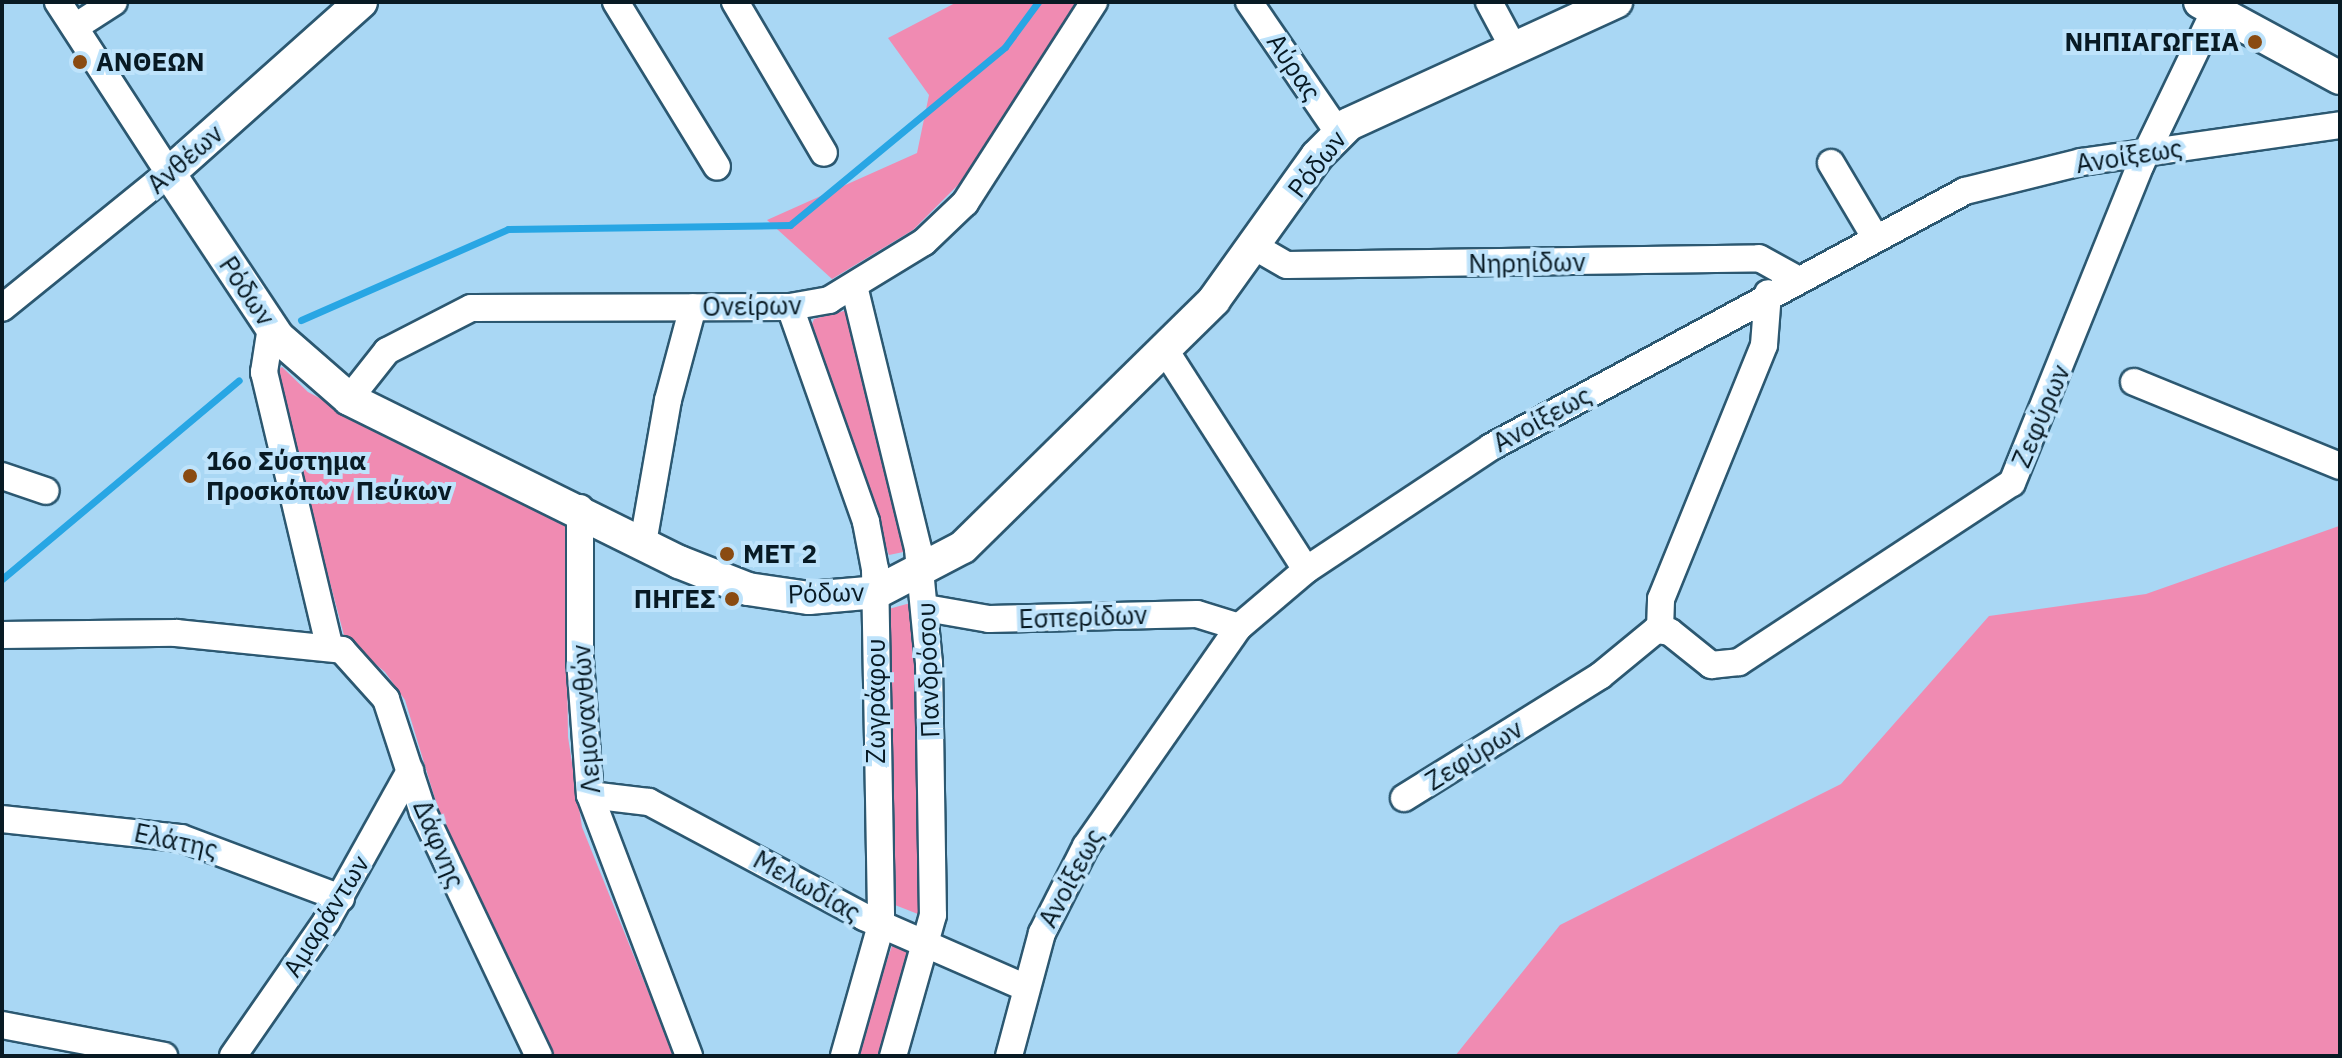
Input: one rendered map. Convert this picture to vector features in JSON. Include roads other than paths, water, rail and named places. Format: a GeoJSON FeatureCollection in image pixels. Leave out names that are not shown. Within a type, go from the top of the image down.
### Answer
{"type":"FeatureCollection","features":[{"type":"Feature","properties":{"kind":"street","name":"Ρόδων"},"geometry":{"type":"LineString","coordinates":[[58,2],[271,327],[309,371],[349,399],[580,508],[643,543],[758,592],[809,598],[877,592],[922,574],[1005,509],[1165,350],[1257,248],[1338,132],[1513,47],[1616,2]]}},
{"type":"Feature","properties":{"kind":"street"},"geometry":{"type":"LineString","coordinates":[[75,27],[114,2]]}},
{"type":"Feature","properties":{"kind":"street","name":"Ανθέων"},"geometry":{"type":"LineString","coordinates":[[2,308],[169,173],[361,2]]}},
{"type":"Feature","properties":{"kind":"street"},"geometry":{"type":"LineString","coordinates":[[616,2],[717,167]]}},
{"type":"Feature","properties":{"kind":"street"},"geometry":{"type":"LineString","coordinates":[[735,2],[824,153]]}},
{"type":"Feature","properties":{"kind":"street","name":"Ονείρων"},"geometry":{"type":"LineString","coordinates":[[349,399],[387,351],[471,308],[790,307],[829,300],[924,242],[965,203],[1094,2]]}},
{"type":"Feature","properties":{"kind":"street","name":"Αύρας"},"geometry":{"type":"LineString","coordinates":[[1249,2],[1338,132]]}},
{"type":"Feature","properties":{"kind":"street"},"geometry":{"type":"LineString","coordinates":[[1489,2],[1513,47]]}},
{"type":"Feature","properties":{"kind":"street"},"geometry":{"type":"LineString","coordinates":[[2208,6],[2340,78]]}},
{"type":"Feature","properties":{"kind":"street","name":"Ζεφύρων"},"geometry":{"type":"LineString","coordinates":[[1404,798],[1600,676],[1660,629],[1711,665],[1739,662],[2012,483],[2208,6]]}},
{"type":"Feature","properties":{"kind":"street","name":"Ανοίξεως"},"geometry":{"type":"LineString","coordinates":[[1009,1056],[1024,987],[1086,846],[1239,627],[1306,570],[1491,447],[1795,278],[1965,191],[2048,168],[2340,125]]}},
{"type":"Feature","properties":{"kind":"street"},"geometry":{"type":"LineString","coordinates":[[1831,163],[1875,237]]}},
{"type":"Feature","properties":{"kind":"street","name":"Νηρηίδων"},"geometry":{"type":"LineString","coordinates":[[1257,248],[1287,265],[1759,258],[1795,278]]}},
{"type":"Feature","properties":{"kind":"street","name":"Πανδρόσου"},"geometry":{"type":"LineString","coordinates":[[854,286],[922,574],[926,608],[929,945],[893,1056]]}},
{"type":"Feature","properties":{"kind":"street"},"geometry":{"type":"LineString","coordinates":[[1660,629],[1661,599],[1764,345],[1768,293]]}},
{"type":"Feature","properties":{"kind":"street"},"geometry":{"type":"LineString","coordinates":[[643,543],[668,400],[693,307]]}},
{"type":"Feature","properties":{"kind":"street","name":"Ζωγράφου"},"geometry":{"type":"LineString","coordinates":[[790,307],[866,522],[877,592],[881,925],[844,1056]]}},
{"type":"Feature","properties":{"kind":"street"},"geometry":{"type":"LineString","coordinates":[[2,635],[176,633],[329,644],[264,372],[271,327]]}},
{"type":"Feature","properties":{"kind":"street"},"geometry":{"type":"LineString","coordinates":[[1165,350],[1306,570]]}},
{"type":"Feature","properties":{"kind":"street"},"geometry":{"type":"LineString","coordinates":[[2134,382],[2340,466]]}},
{"type":"Feature","properties":{"kind":"street"},"geometry":{"type":"LineString","coordinates":[[2,476],[46,491]]}},
{"type":"Feature","properties":{"kind":"street","name":"Λεμονανθών"},"geometry":{"type":"LineString","coordinates":[[580,508],[580,660],[590,795],[689,1056]]}},
{"type":"Feature","properties":{"kind":"street","name":"Εσπερίδων"},"geometry":{"type":"LineString","coordinates":[[926,608],[989,619],[1197,614],[1239,627]]}},
{"type":"Feature","properties":{"kind":"street","name":"Δάφνης"},"geometry":{"type":"LineString","coordinates":[[329,644],[368,673],[386,699],[410,771],[539,1056]]}},
{"type":"Feature","properties":{"kind":"street","name":"Αμαράντων"},"geometry":{"type":"LineString","coordinates":[[233,1056],[341,898],[410,771]]}},
{"type":"Feature","properties":{"kind":"street","name":"Μελωδίας"},"geometry":{"type":"LineString","coordinates":[[590,795],[649,802],[881,925],[1024,987]]}},
{"type":"Feature","properties":{"kind":"street","name":"Ελάτης"},"geometry":{"type":"LineString","coordinates":[[2,819],[181,838],[341,898]]}},
{"type":"Feature","properties":{"kind":"street"},"geometry":{"type":"LineString","coordinates":[[2,1025],[164,1056]]}},
{"type":"Feature","properties":{"kind":"waterway"},"geometry":{"type":"LineString","coordinates":[[301,320],[508,229],[790,225],[1005,47],[1038,2]]}},
{"type":"Feature","properties":{"kind":"waterway"},"geometry":{"type":"LineString","coordinates":[[2,579],[239,380]]}},
{"type":"Feature","properties":{"kind":"place","name":"ΝΗΠΙΑΓΩΓΕΙΑ"},"geometry":{"type":"Point","coordinates":[2255,42]}},
{"type":"Feature","properties":{"kind":"place","name":"ΑΝΘΕΩΝ"},"geometry":{"type":"Point","coordinates":[80,62]}},
{"type":"Feature","properties":{"kind":"place","name":"16ο Σύστημα Προσκόπων Πεύκων"},"geometry":{"type":"Point","coordinates":[190,476]}},
{"type":"Feature","properties":{"kind":"place","name":"ΜΕΤ 2"},"geometry":{"type":"Point","coordinates":[727,554]}},
{"type":"Feature","properties":{"kind":"place","name":"ΠΗΓΕΣ"},"geometry":{"type":"Point","coordinates":[732,599]}}]}
